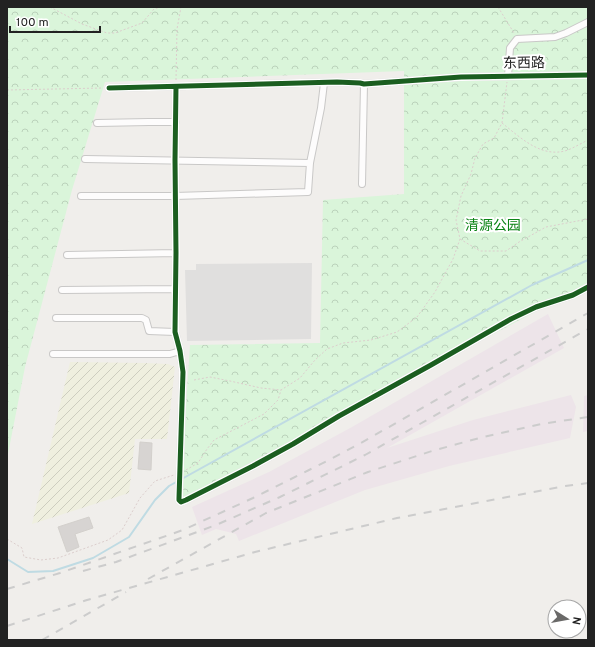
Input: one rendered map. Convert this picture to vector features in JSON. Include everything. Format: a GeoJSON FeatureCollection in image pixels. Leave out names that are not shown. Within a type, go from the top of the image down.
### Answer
{"type":"FeatureCollection","features":[{"type":"Feature","properties":{"kind":"street"},"geometry":{"type":"LineString","coordinates":[[508,76],[510,48],[517,39],[555,37],[588,22]]}},
{"type":"Feature","properties":{"kind":"street","name":"东西路"},"geometry":{"type":"LineString","coordinates":[[109,88],[324,83],[364,84],[460,77],[588,75]]}},
{"type":"Feature","properties":{"kind":"street"},"geometry":{"type":"LineString","coordinates":[[81,196],[175,196],[308,192],[310,163],[321,108],[324,83]]}},
{"type":"Feature","properties":{"kind":"street"},"geometry":{"type":"LineString","coordinates":[[362,184],[364,84]]}},
{"type":"Feature","properties":{"kind":"street"},"geometry":{"type":"LineString","coordinates":[[176,87],[175,332],[183,372],[179,498],[181,502],[293,444],[339,416],[510,319],[536,307],[573,295],[588,287]]}},
{"type":"Feature","properties":{"kind":"street"},"geometry":{"type":"LineString","coordinates":[[97,123],[176,122]]}},
{"type":"Feature","properties":{"kind":"street"},"geometry":{"type":"LineString","coordinates":[[85,159],[310,163]]}},
{"type":"Feature","properties":{"kind":"street"},"geometry":{"type":"LineString","coordinates":[[67,255],[176,253]]}},
{"type":"Feature","properties":{"kind":"street"},"geometry":{"type":"LineString","coordinates":[[62,290],[175,289]]}},
{"type":"Feature","properties":{"kind":"street"},"geometry":{"type":"LineString","coordinates":[[56,318],[142,318],[146,320],[149,331],[175,332]]}},
{"type":"Feature","properties":{"kind":"street"},"geometry":{"type":"LineString","coordinates":[[53,354],[170,354],[180,351]]}},
{"type":"Feature","properties":{"kind":"path"},"geometry":{"type":"LineString","coordinates":[[50,7],[82,24],[107,33],[115,33],[142,23],[154,9],[160,7]]}},
{"type":"Feature","properties":{"kind":"path"},"geometry":{"type":"LineString","coordinates":[[176,87],[177,29],[181,7]]}},
{"type":"Feature","properties":{"kind":"path"},"geometry":{"type":"LineString","coordinates":[[498,7],[517,39]]}},
{"type":"Feature","properties":{"kind":"path"},"geometry":{"type":"LineString","coordinates":[[194,380],[210,377],[230,380],[261,388],[281,390],[300,378],[326,349],[343,343],[371,340],[397,332],[417,317],[435,292],[453,259],[460,239],[456,220],[461,196],[475,158],[484,144],[494,138],[502,123],[508,76]]}},
{"type":"Feature","properties":{"kind":"path"},"geometry":{"type":"LineString","coordinates":[[7,90],[109,88]]}},
{"type":"Feature","properties":{"kind":"path"},"geometry":{"type":"LineString","coordinates":[[502,123],[530,145],[549,152],[567,150],[588,140]]}},
{"type":"Feature","properties":{"kind":"path"},"geometry":{"type":"LineString","coordinates":[[460,239],[480,251],[506,251],[546,227],[588,219]]}},
{"type":"Feature","properties":{"kind":"path"},"geometry":{"type":"LineString","coordinates":[[7,539],[22,548],[24,557],[41,560],[58,558],[108,540],[122,530],[140,498],[155,480],[180,475],[198,463],[214,440],[264,414],[278,400],[281,390]]}},
{"type":"Feature","properties":{"kind":"shaded area"},"geometry":{"type":"Polygon","coordinates":[[[312,263],[311,339],[187,341],[185,270],[196,270],[196,264],[312,263]]]}},
{"type":"Feature","properties":{"kind":"shaded area"},"geometry":{"type":"Polygon","coordinates":[[[548,314],[564,348],[387,448],[473,420],[571,395],[576,407],[570,438],[449,466],[365,490],[239,541],[236,534],[216,529],[202,535],[192,507],[269,472],[352,427],[548,314]]]}},
{"type":"Feature","properties":{"kind":"shaded area"},"geometry":{"type":"Polygon","coordinates":[[[588,395],[588,431],[583,432],[584,396],[588,395]]]}},
{"type":"Feature","properties":{"kind":"green space","name":"清源公园"},"geometry":{"type":"Polygon","coordinates":[[[7,7],[588,7],[588,284],[180,500],[190,345],[320,343],[323,200],[404,194],[404,71],[105,82],[72,190],[25,367],[7,459],[7,7]]]}},
{"type":"Feature","properties":{"kind":"green space"},"geometry":{"type":"Polygon","coordinates":[[[70,362],[168,364],[175,367],[167,439],[135,439],[129,493],[32,524],[70,362]]]}},
{"type":"Feature","properties":{"kind":"building"},"geometry":{"type":"Polygon","coordinates":[[[140,442],[152,443],[151,470],[138,469],[140,442]]]}},
{"type":"Feature","properties":{"kind":"building"},"geometry":{"type":"Polygon","coordinates":[[[89,517],[93,528],[75,534],[79,547],[67,552],[58,527],[89,517]]]}},
{"type":"Feature","properties":{"kind":"waterway"},"geometry":{"type":"LineString","coordinates":[[7,559],[28,572],[53,571],[93,558],[129,537],[155,500],[169,486],[532,285],[588,260]]}},
{"type":"Feature","properties":{"kind":"railway"},"geometry":{"type":"LineString","coordinates":[[7,589],[60,573],[183,530],[253,498],[361,443],[588,313]]}},
{"type":"Feature","properties":{"kind":"railway"},"geometry":{"type":"LineString","coordinates":[[83,571],[116,562],[216,525],[280,497],[365,455],[588,329]]}},
{"type":"Feature","properties":{"kind":"railway"},"geometry":{"type":"LineString","coordinates":[[148,579],[266,513],[368,472],[432,451],[483,437],[541,424],[588,417]]}},
{"type":"Feature","properties":{"kind":"railway"},"geometry":{"type":"LineString","coordinates":[[7,626],[87,600],[255,552],[397,518],[588,483]]}},
{"type":"Feature","properties":{"kind":"railway"},"geometry":{"type":"LineString","coordinates":[[42,640],[126,592]]}},
{"type":"Feature","properties":{"kind":"cycle path"},"geometry":{"type":"LineString","coordinates":[[109,88],[337,82],[364,84],[461,77],[588,75]]}},
{"type":"Feature","properties":{"kind":"cycle path"},"geometry":{"type":"LineString","coordinates":[[176,87],[175,332],[183,372],[179,498],[181,502],[293,444],[339,416],[511,319],[536,307],[573,295],[588,287]]}}]}
